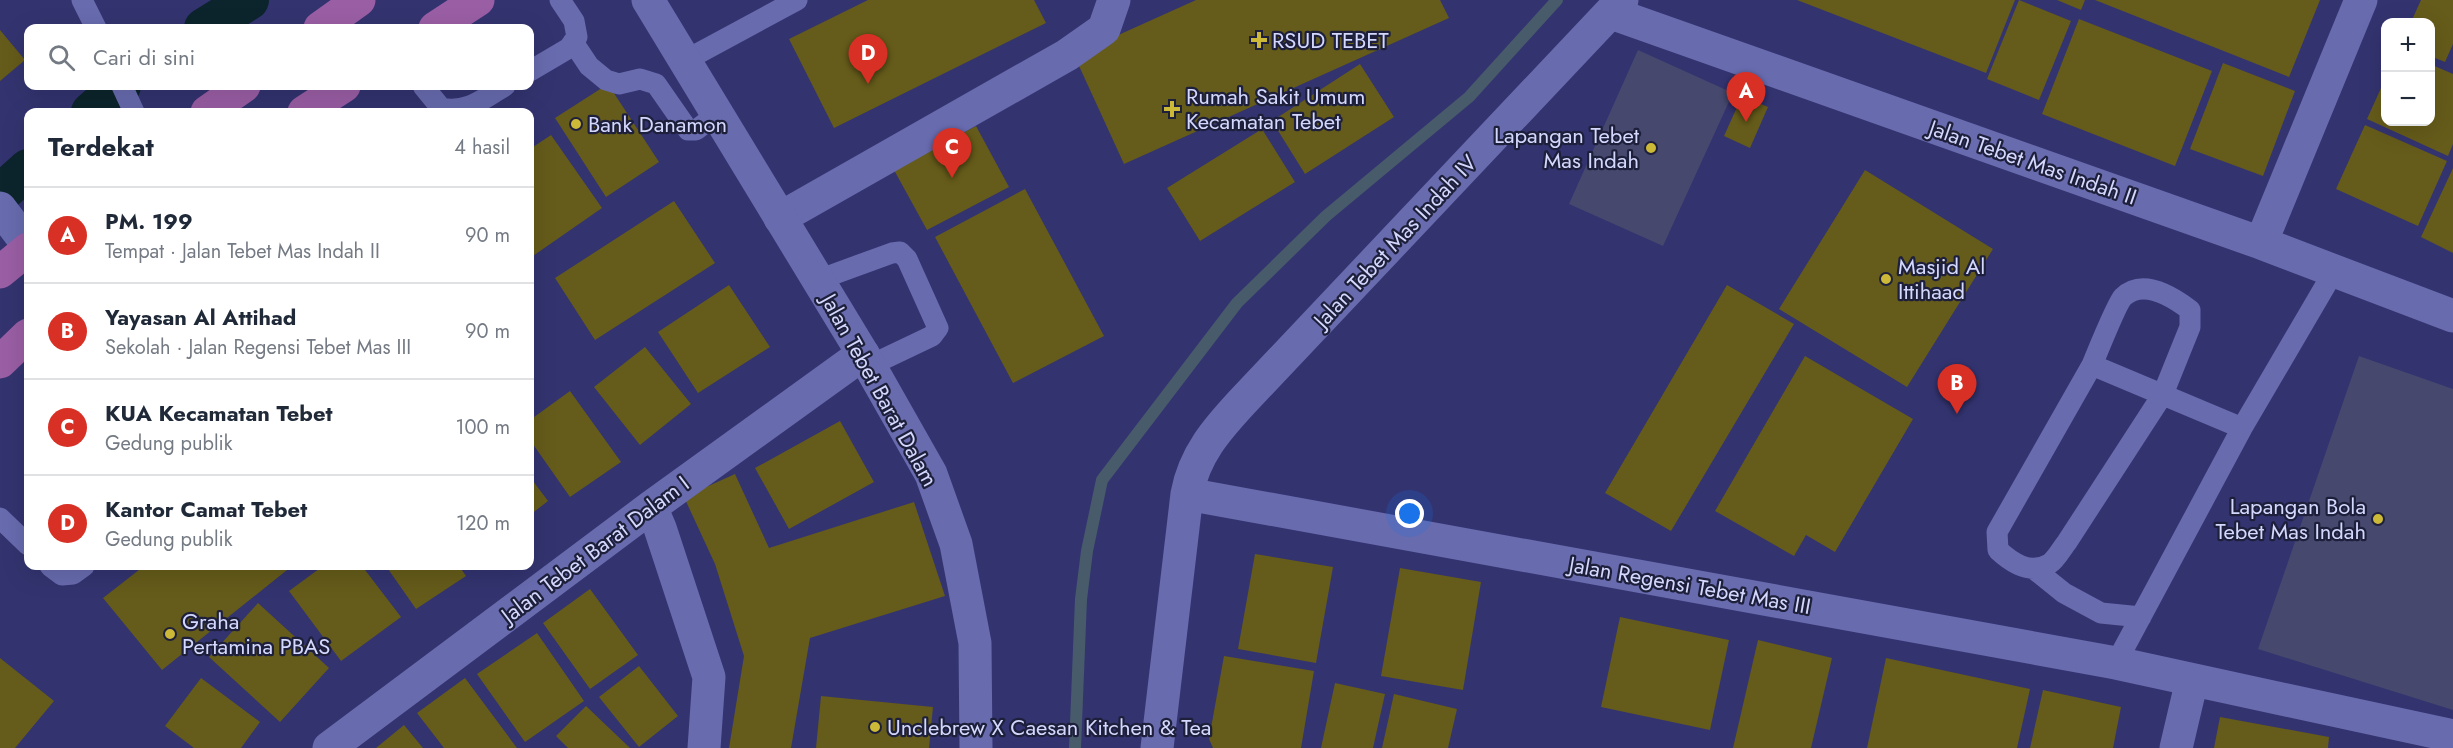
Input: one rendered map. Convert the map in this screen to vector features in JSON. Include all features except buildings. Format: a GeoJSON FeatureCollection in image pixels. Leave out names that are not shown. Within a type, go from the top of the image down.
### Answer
{"type":"FeatureCollection","features":[{"type":"Feature","properties":{"kind":"main road"},"geometry":{"type":"LineString","coordinates":[[326,24],[359,0]]}},
{"type":"Feature","properties":{"kind":"main road"},"geometry":{"type":"LineString","coordinates":[[441,24],[478,0]]}},
{"type":"Feature","properties":{"kind":"main road"},"geometry":{"type":"LineString","coordinates":[[213,108],[238,90]]}},
{"type":"Feature","properties":{"kind":"main road"},"geometry":{"type":"LineString","coordinates":[[310,108],[339,90]]}},
{"type":"Feature","properties":{"kind":"main road"},"geometry":{"type":"LineString","coordinates":[[0,272],[24,251]]}},
{"type":"Feature","properties":{"kind":"main road"},"geometry":{"type":"LineString","coordinates":[[0,362],[24,338]]}},
{"type":"Feature","properties":{"kind":"street","name":"Jalan Tebet Barat Dalam"},"geometry":{"type":"LineString","coordinates":[[648,0],[866,360],[931,474],[957,544],[975,643],[976,748]]}},
{"type":"Feature","properties":{"kind":"street"},"geometry":{"type":"LineString","coordinates":[[780,218],[1067,55],[1104,28],[1114,0]]}},
{"type":"Feature","properties":{"kind":"street"},"geometry":{"type":"LineString","coordinates":[[2261,243],[2361,0]]}},
{"type":"Feature","properties":{"kind":"street","name":"Jalan Tebet Mas Indah II"},"geometry":{"type":"LineString","coordinates":[[1616,6],[2453,316]]}},
{"type":"Feature","properties":{"kind":"street","name":"Jalan Tebet Mas Indah IV"},"geometry":{"type":"LineString","coordinates":[[1157,748],[1187,494],[1190,477],[1199,454],[1216,431],[1616,6]]}},
{"type":"Feature","properties":{"kind":"street"},"geometry":{"type":"LineString","coordinates":[[2,212],[24,242]]}},
{"type":"Feature","properties":{"kind":"street","name":"Jalan Tebet Barat Dalam I"},"geometry":{"type":"LineString","coordinates":[[329,748],[651,507],[866,360]]}},
{"type":"Feature","properties":{"kind":"street","name":"Jalan Regensi Tebet Mas III"},"geometry":{"type":"LineString","coordinates":[[1187,494],[2116,663],[2453,736]]}},
{"type":"Feature","properties":{"kind":"street"},"geometry":{"type":"LineString","coordinates":[[651,507],[709,677],[699,744]]}},
{"type":"Feature","properties":{"kind":"street"},"geometry":{"type":"LineString","coordinates":[[2176,748],[2192,680]]}},
{"type":"Feature","properties":{"kind":"lane"},"geometry":{"type":"LineString","coordinates":[[82,0],[94,24]]}},
{"type":"Feature","properties":{"kind":"lane"},"geometry":{"type":"LineString","coordinates":[[534,69],[569,48],[577,37],[574,21],[560,0]]}},
{"type":"Feature","properties":{"kind":"lane"},"geometry":{"type":"LineString","coordinates":[[686,60],[797,0]]}},
{"type":"Feature","properties":{"kind":"lane"},"geometry":{"type":"LineString","coordinates":[[573,42],[589,66],[606,80],[619,84],[640,79],[656,84],[688,130],[696,130],[717,114]]}},
{"type":"Feature","properties":{"kind":"lane"},"geometry":{"type":"LineString","coordinates":[[426,90],[441,108]]}},
{"type":"Feature","properties":{"kind":"lane"},"geometry":{"type":"LineString","coordinates":[[467,108],[498,90]]}},
{"type":"Feature","properties":{"kind":"lane"},"geometry":{"type":"LineString","coordinates":[[818,280],[892,253],[900,252],[907,259],[938,328],[932,336],[866,360]]}},
{"type":"Feature","properties":{"kind":"lane"},"geometry":{"type":"LineString","coordinates":[[2116,663],[2242,428],[2334,271]]}},
{"type":"Feature","properties":{"kind":"lane"},"geometry":{"type":"LineString","coordinates":[[2034,568],[2050,563],[2067,542],[2163,394],[2190,327],[2190,310],[2174,298],[2156,291],[2137,290],[2122,297],[2092,364],[1997,532],[1998,550],[2012,563],[2034,568],[2064,593],[2101,613],[2141,617]]}},
{"type":"Feature","properties":{"kind":"lane"},"geometry":{"type":"LineString","coordinates":[[2092,364],[2242,428]]}},
{"type":"Feature","properties":{"kind":"lane"},"geometry":{"type":"LineString","coordinates":[[0,518],[24,541]]}},
{"type":"Feature","properties":{"kind":"lane"},"geometry":{"type":"LineString","coordinates":[[56,570],[63,575],[73,574],[78,570]]}},
{"type":"Feature","properties":{"kind":"shaded area","name":"Lapangan Tebet Mas Indah"},"geometry":{"type":"Polygon","coordinates":[[[1638,50],[1733,93],[1663,246],[1569,204],[1638,50]]]}},
{"type":"Feature","properties":{"kind":"shaded area","name":"Lapangan Bola Tebet Mas Indah"},"geometry":{"type":"Polygon","coordinates":[[[2359,356],[2453,389],[2453,710],[2258,649],[2359,356]]]}},
{"type":"Feature","properties":{"kind":"waterway"},"geometry":{"type":"LineString","coordinates":[[210,24],[249,0]]}},
{"type":"Feature","properties":{"kind":"waterway"},"geometry":{"type":"LineString","coordinates":[[1075,748],[1081,599],[1087,551],[1102,480],[1237,303],[1326,216],[1469,97],[1557,0]]}},
{"type":"Feature","properties":{"kind":"waterway"},"geometry":{"type":"LineString","coordinates":[[96,108],[116,90]]}},
{"type":"Feature","properties":{"kind":"waterway"},"geometry":{"type":"LineString","coordinates":[[0,194],[24,173]]}},
{"type":"Feature","properties":{"kind":"place","name":"RSUD TEBET"},"geometry":{"type":"Point","coordinates":[1259,40]}},
{"type":"Feature","properties":{"kind":"place","name":"Kantor Camat Tebet"},"geometry":{"type":"Point","coordinates":[868,84]}},
{"type":"Feature","properties":{"kind":"place","name":"Rumah Sakit Umum Kecamatan Tebet"},"geometry":{"type":"Point","coordinates":[1172,109]}},
{"type":"Feature","properties":{"kind":"place","name":"PM. 199"},"geometry":{"type":"Point","coordinates":[1746,122]}},
{"type":"Feature","properties":{"kind":"place","name":"Bank Danamon"},"geometry":{"type":"Point","coordinates":[576,124]}},
{"type":"Feature","properties":{"kind":"place","name":"Lapangan Tebet Mas Indah"},"geometry":{"type":"Point","coordinates":[1651,148]}},
{"type":"Feature","properties":{"kind":"place","name":"KUA Kecamatan Tebet"},"geometry":{"type":"Point","coordinates":[952,178]}},
{"type":"Feature","properties":{"kind":"place","name":"Masjid Al Ittihaad"},"geometry":{"type":"Point","coordinates":[1886,279]}},
{"type":"Feature","properties":{"kind":"place","name":"Yayasan Al Attihad"},"geometry":{"type":"Point","coordinates":[1957,414]}},
{"type":"Feature","properties":{"kind":"place","name":"Lapangan Bola Tebet Mas Indah"},"geometry":{"type":"Point","coordinates":[2378,519]}},
{"type":"Feature","properties":{"kind":"place","name":"Graha Pertamina PBAS"},"geometry":{"type":"Point","coordinates":[170,634]}},
{"type":"Feature","properties":{"kind":"place","name":"Unclebrew X Caesan Kitchen & Tea"},"geometry":{"type":"Point","coordinates":[875,727]}}]}
